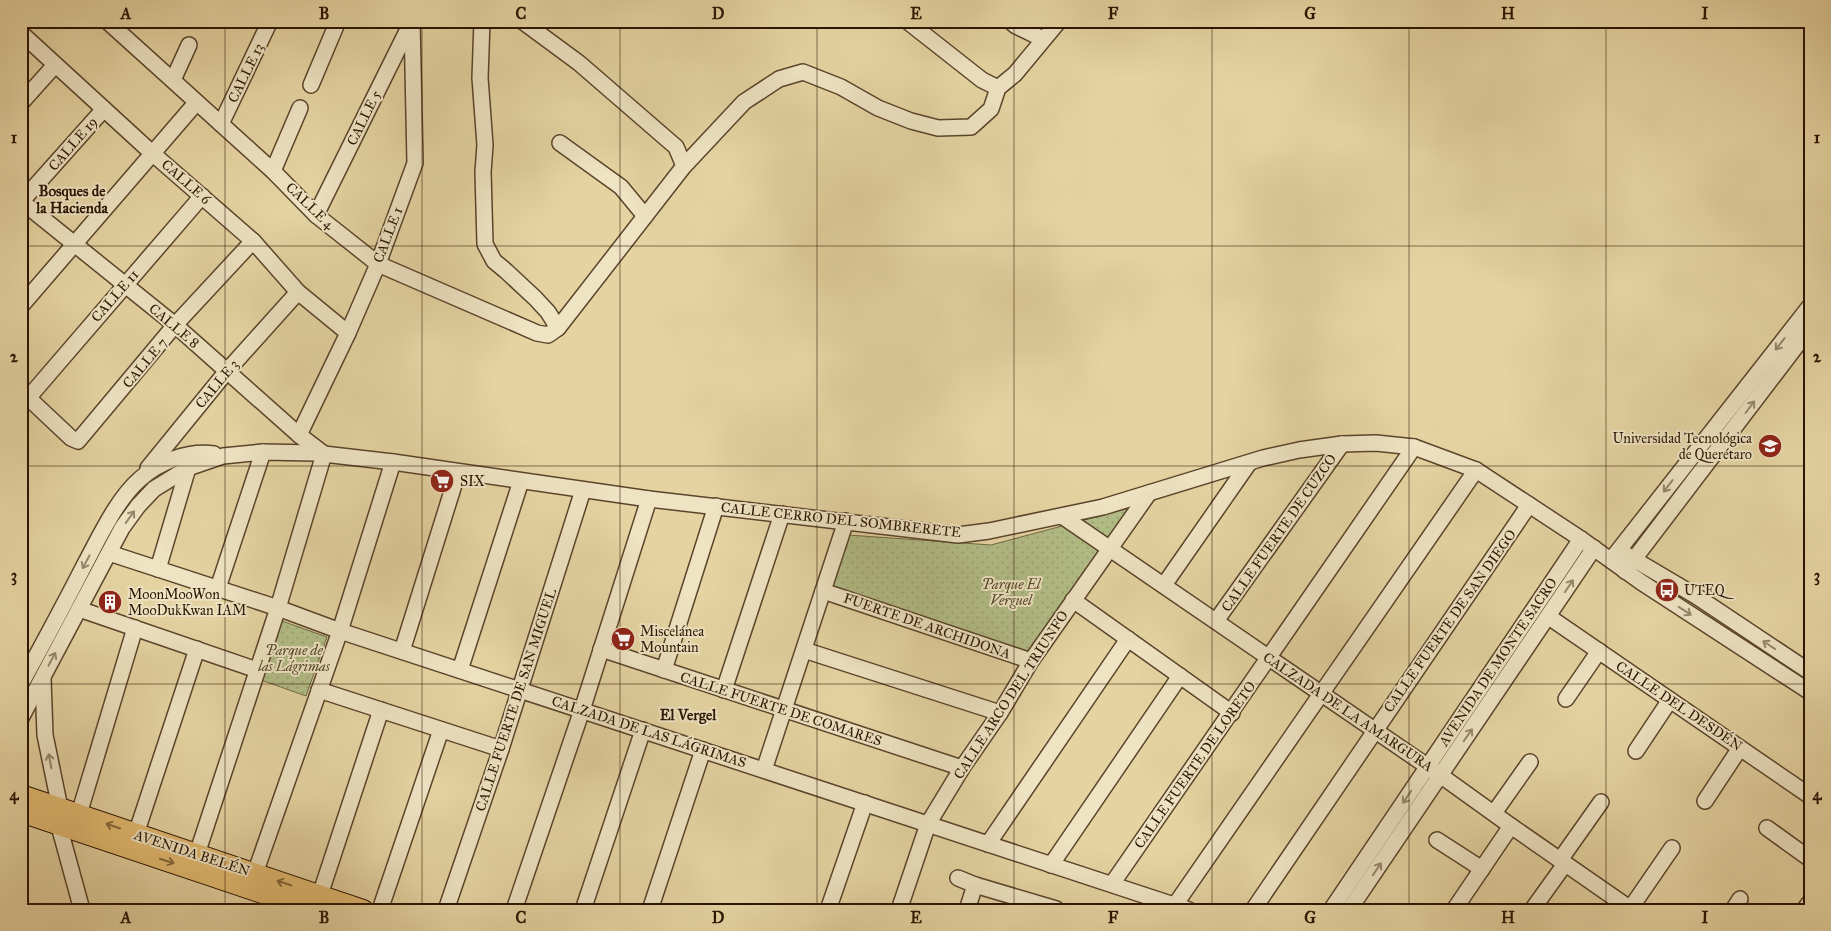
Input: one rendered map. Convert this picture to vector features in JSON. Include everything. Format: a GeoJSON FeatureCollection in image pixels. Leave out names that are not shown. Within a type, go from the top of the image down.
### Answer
{"type":"FeatureCollection","features":[{"type":"Feature","properties":{"kind":"main road","name":"AVENIDA BELÉN"},"geometry":{"type":"LineString","coordinates":[[21,795],[66,816],[253,881],[317,902],[364,910]]}},
{"type":"Feature","properties":{"kind":"main road","name":"AVENIDA BELÉN"},"geometry":{"type":"LineString","coordinates":[[21,812],[66,816],[136,834],[197,854],[253,881]]}},
{"type":"Feature","properties":{"kind":"street","name":"CALLE 4"},"geometry":{"type":"LineString","coordinates":[[107,21],[123,27],[196,103],[273,171],[316,215],[378,264],[537,333],[553,332]]}},
{"type":"Feature","properties":{"kind":"street","name":"CALLE 13"},"geometry":{"type":"LineString","coordinates":[[221,124],[270,21]]}},
{"type":"Feature","properties":{"kind":"street"},"geometry":{"type":"LineString","coordinates":[[311,85],[338,21]]}},
{"type":"Feature","properties":{"kind":"street","name":"CALLE 5"},"geometry":{"type":"LineString","coordinates":[[316,215],[412,21]]}},
{"type":"Feature","properties":{"kind":"street","name":"CALLE 1"},"geometry":{"type":"LineString","coordinates":[[299,435],[348,333],[378,264],[415,163],[412,21]]}},
{"type":"Feature","properties":{"kind":"street"},"geometry":{"type":"LineString","coordinates":[[482,21],[480,78],[486,145],[484,172],[485,244],[494,261],[548,312],[553,332]]}},
{"type":"Feature","properties":{"kind":"street"},"geometry":{"type":"LineString","coordinates":[[522,21],[579,63],[676,147],[684,166]]}},
{"type":"Feature","properties":{"kind":"street"},"geometry":{"type":"LineString","coordinates":[[906,21],[982,80],[998,88]]}},
{"type":"Feature","properties":{"kind":"street"},"geometry":{"type":"LineString","coordinates":[[1010,21],[1042,39]]}},
{"type":"Feature","properties":{"kind":"street"},"geometry":{"type":"LineString","coordinates":[[553,332],[684,166],[744,102],[779,79],[803,72],[841,87],[878,108],[911,121],[938,128],[971,127],[990,109],[998,88],[1015,74],[1042,39],[1059,21]]}},
{"type":"Feature","properties":{"kind":"street","name":"CALLE 6"},"geometry":{"type":"LineString","coordinates":[[21,33],[152,153],[253,241],[298,292],[348,333]]}},
{"type":"Feature","properties":{"kind":"street"},"geometry":{"type":"LineString","coordinates":[[173,80],[189,45]]}},
{"type":"Feature","properties":{"kind":"street"},"geometry":{"type":"LineString","coordinates":[[21,103],[55,65]]}},
{"type":"Feature","properties":{"kind":"street"},"geometry":{"type":"LineString","coordinates":[[21,306],[196,103]]}},
{"type":"Feature","properties":{"kind":"street"},"geometry":{"type":"LineString","coordinates":[[273,171],[300,108]]}},
{"type":"Feature","properties":{"kind":"street","name":"CALLE 19"},"geometry":{"type":"LineString","coordinates":[[21,202],[104,109]]}},
{"type":"Feature","properties":{"kind":"street"},"geometry":{"type":"LineString","coordinates":[[560,143],[621,187],[645,216]]}},
{"type":"Feature","properties":{"kind":"street","name":"CALLE 11"},"geometry":{"type":"LineString","coordinates":[[25,394],[124,286],[202,196]]}},
{"type":"Feature","properties":{"kind":"street","name":"CALLE 8"},"geometry":{"type":"LineString","coordinates":[[21,202],[175,325],[299,435],[324,454]]}},
{"type":"Feature","properties":{"kind":"street","name":"CALLE 7"},"geometry":{"type":"LineString","coordinates":[[25,394],[71,438],[78,441],[175,325],[253,241]]}},
{"type":"Feature","properties":{"kind":"street","name":"CALLE 3"},"geometry":{"type":"LineString","coordinates":[[139,479],[227,370],[298,292]]}},
{"type":"Feature","properties":{"kind":"street","name":"AVENIDA DE MONTE SACRO"},"geometry":{"type":"LineString","coordinates":[[1331,910],[1549,617],[1606,553],[1810,306]]}},
{"type":"Feature","properties":{"kind":"street"},"geometry":{"type":"LineString","coordinates":[[1629,565],[1810,328]]}},
{"type":"Feature","properties":{"kind":"street","name":"CALLE CERRO DEL SOMBRERETE"},"geometry":{"type":"LineString","coordinates":[[21,718],[122,528],[138,506],[154,489],[188,468],[223,456],[263,452],[324,454],[393,462],[649,499],[958,535],[989,531],[1103,507],[1299,450],[1342,444],[1376,443],[1414,447],[1476,470],[1581,539],[1629,565]]}},
{"type":"Feature","properties":{"kind":"street","name":"CALLE FUERTE DE CUZCO"},"geometry":{"type":"LineString","coordinates":[[1216,621],[1342,444]]}},
{"type":"Feature","properties":{"kind":"street","name":"CALLE FUERTE DE LORETO"},"geometry":{"type":"LineString","coordinates":[[1112,884],[1414,447]]}},
{"type":"Feature","properties":{"kind":"street"},"geometry":{"type":"LineString","coordinates":[[218,588],[263,452]]}},
{"type":"Feature","properties":{"kind":"street","name":"CALLE CERRO DEL SOMBRERETE"},"geometry":{"type":"LineString","coordinates":[[21,684],[118,506],[139,479],[161,464],[188,455],[205,453],[223,456]]}},
{"type":"Feature","properties":{"kind":"street"},"geometry":{"type":"LineString","coordinates":[[197,854],[278,608],[324,454]]}},
{"type":"Feature","properties":{"kind":"street"},"geometry":{"type":"LineString","coordinates":[[253,881],[340,631],[393,462]]}},
{"type":"Feature","properties":{"kind":"street"},"geometry":{"type":"LineString","coordinates":[[1164,585],[1250,463]]}},
{"type":"Feature","properties":{"kind":"street"},"geometry":{"type":"LineString","coordinates":[[158,569],[188,468]]}},
{"type":"Feature","properties":{"kind":"street"},"geometry":{"type":"LineString","coordinates":[[1175,905],[1476,470]]}},
{"type":"Feature","properties":{"kind":"street"},"geometry":{"type":"LineString","coordinates":[[402,651],[458,472]]}},
{"type":"Feature","properties":{"kind":"street"},"geometry":{"type":"LineString","coordinates":[[460,670],[521,480]]}},
{"type":"Feature","properties":{"kind":"street","name":"CALLE FUERTE DE SAN MIGUEL"},"geometry":{"type":"LineString","coordinates":[[446,910],[501,749],[583,490]]}},
{"type":"Feature","properties":{"kind":"street","name":"CALLE ARCO DEL TRIUNFO"},"geometry":{"type":"LineString","coordinates":[[899,910],[928,824],[962,768],[1000,713],[1031,661],[1149,493]]}},
{"type":"Feature","properties":{"kind":"street"},"geometry":{"type":"LineString","coordinates":[[514,910],[582,710],[649,499]]}},
{"type":"Feature","properties":{"kind":"street"},"geometry":{"type":"LineString","coordinates":[[664,670],[716,506]]}},
{"type":"Feature","properties":{"kind":"street","name":"CALLE FUERTE DE SAN DIEGO"},"geometry":{"type":"LineString","coordinates":[[1253,910],[1374,730],[1529,506]]}},
{"type":"Feature","properties":{"kind":"street"},"geometry":{"type":"LineString","coordinates":[[724,690],[782,514]]}},
{"type":"Feature","properties":{"kind":"street","name":"CALZADA DE LA AMARGURA"},"geometry":{"type":"LineString","coordinates":[[1062,516],[1434,771],[1631,909]]}},
{"type":"Feature","properties":{"kind":"street"},"geometry":{"type":"LineString","coordinates":[[764,770],[846,521]]}},
{"type":"Feature","properties":{"kind":"street","name":"AVENIDA DE MONTE SACRO"},"geometry":{"type":"LineString","coordinates":[[1349,910],[1434,771],[1581,539]]}},
{"type":"Feature","properties":{"kind":"street","name":"CALZADA DE LAS LÁGRIMAS"},"geometry":{"type":"LineString","coordinates":[[109,553],[278,608],[340,631],[1190,910]]}},
{"type":"Feature","properties":{"kind":"street"},"geometry":{"type":"LineString","coordinates":[[1629,565],[1696,596],[1810,672]]}},
{"type":"Feature","properties":{"kind":"street"},"geometry":{"type":"LineString","coordinates":[[1629,565],[1810,692]]}},
{"type":"Feature","properties":{"kind":"street","name":"FUERTE DE ARCHIDONA"},"geometry":{"type":"LineString","coordinates":[[823,591],[1031,661]]}},
{"type":"Feature","properties":{"kind":"street"},"geometry":{"type":"LineString","coordinates":[[1073,600],[1232,712]]}},
{"type":"Feature","properties":{"kind":"street"},"geometry":{"type":"LineString","coordinates":[[79,609],[257,670]]}},
{"type":"Feature","properties":{"kind":"street","name":"CALLE DEL DESDÉN"},"geometry":{"type":"LineString","coordinates":[[1549,617],[1810,796]]}},
{"type":"Feature","properties":{"kind":"street"},"geometry":{"type":"LineString","coordinates":[[66,816],[135,628]]}},
{"type":"Feature","properties":{"kind":"street"},"geometry":{"type":"LineString","coordinates":[[988,844],[1128,639]]}},
{"type":"Feature","properties":{"kind":"street","name":"CALLE FUERTE DE COMARES"},"geometry":{"type":"LineString","coordinates":[[601,649],[962,768]]}},
{"type":"Feature","properties":{"kind":"street"},"geometry":{"type":"LineString","coordinates":[[136,834],[197,650]]}},
{"type":"Feature","properties":{"kind":"street"},"geometry":{"type":"LineString","coordinates":[[804,650],[1000,713]]}},
{"type":"Feature","properties":{"kind":"street"},"geometry":{"type":"LineString","coordinates":[[1566,699],[1599,651]]}},
{"type":"Feature","properties":{"kind":"street"},"geometry":{"type":"LineString","coordinates":[[1051,865],[1180,676]]}},
{"type":"Feature","properties":{"kind":"street"},"geometry":{"type":"LineString","coordinates":[[42,677],[45,735],[66,816],[82,910]]}},
{"type":"Feature","properties":{"kind":"street"},"geometry":{"type":"LineString","coordinates":[[319,690],[501,749]]}},
{"type":"Feature","properties":{"kind":"street"},"geometry":{"type":"LineString","coordinates":[[1636,751],[1670,700]]}},
{"type":"Feature","properties":{"kind":"street"},"geometry":{"type":"LineString","coordinates":[[317,902],[382,710]]}},
{"type":"Feature","properties":{"kind":"street"},"geometry":{"type":"LineString","coordinates":[[380,910],[441,730]]}},
{"type":"Feature","properties":{"kind":"street"},"geometry":{"type":"LineString","coordinates":[[583,910],[643,730]]}},
{"type":"Feature","properties":{"kind":"street"},"geometry":{"type":"LineString","coordinates":[[1705,801],[1740,748]]}},
{"type":"Feature","properties":{"kind":"street"},"geometry":{"type":"LineString","coordinates":[[650,910],[702,750]]}},
{"type":"Feature","properties":{"kind":"street"},"geometry":{"type":"LineString","coordinates":[[1494,813],[1530,762]]}},
{"type":"Feature","properties":{"kind":"street"},"geometry":{"type":"LineString","coordinates":[[1532,910],[1601,802]]}},
{"type":"Feature","properties":{"kind":"street"},"geometry":{"type":"LineString","coordinates":[[828,910],[864,803]]}},
{"type":"Feature","properties":{"kind":"street"},"geometry":{"type":"LineString","coordinates":[[1454,910],[1511,826]]}},
{"type":"Feature","properties":{"kind":"street"},"geometry":{"type":"LineString","coordinates":[[1767,828],[1810,859]]}},
{"type":"Feature","properties":{"kind":"street"},"geometry":{"type":"LineString","coordinates":[[1437,840],[1482,869]]}},
{"type":"Feature","properties":{"kind":"street"},"geometry":{"type":"LineString","coordinates":[[1631,909],[1672,848]]}},
{"type":"Feature","properties":{"kind":"street"},"geometry":{"type":"LineString","coordinates":[[958,878],[1038,907],[1056,909]]}},
{"type":"Feature","properties":{"kind":"street"},"geometry":{"type":"LineString","coordinates":[[967,910],[975,885]]}},
{"type":"Feature","properties":{"kind":"street"},"geometry":{"type":"LineString","coordinates":[[1804,910],[1810,902]]}},
{"type":"Feature","properties":{"kind":"green space","name":"Parque El Verguel"},"geometry":{"type":"Polygon","coordinates":[[[1133,507],[1031,652],[831,587],[848,535],[991,545],[1133,507]]]}},
{"type":"Feature","properties":{"kind":"green space","name":"Parque de las Lágrimas"},"geometry":{"type":"Polygon","coordinates":[[[282,621],[327,637],[306,696],[261,680],[282,621]]]}},
{"type":"Feature","properties":{"kind":"place","name":"Universidad Tecnológica de Querétaro"},"geometry":{"type":"Point","coordinates":[1770,446]}},
{"type":"Feature","properties":{"kind":"place","name":"SIX"},"geometry":{"type":"Point","coordinates":[442,481]}},
{"type":"Feature","properties":{"kind":"place","name":"UTEQ"},"geometry":{"type":"Point","coordinates":[1667,590]}},
{"type":"Feature","properties":{"kind":"place","name":"MoonMooWon MooDukKwan IAM"},"geometry":{"type":"Point","coordinates":[110,602]}},
{"type":"Feature","properties":{"kind":"place","name":"Miscelánea Mountain"},"geometry":{"type":"Point","coordinates":[623,639]}},
{"type":"Feature","properties":{"kind":"district","name":"Bosques de la Hacienda"},"geometry":{"type":"Point","coordinates":[72,200]}},
{"type":"Feature","properties":{"kind":"district","name":"El Vergel"},"geometry":{"type":"Point","coordinates":[688,715]}}]}
